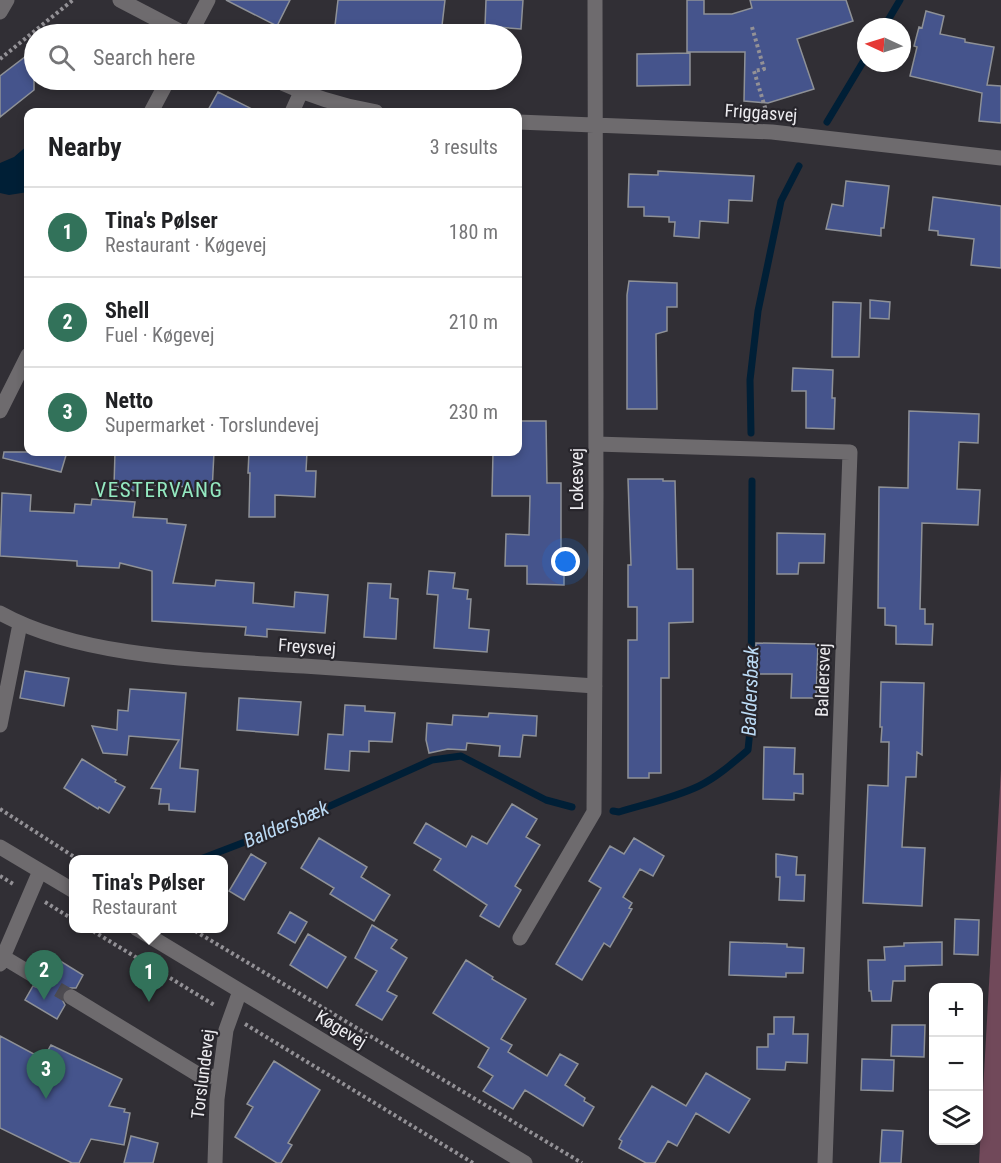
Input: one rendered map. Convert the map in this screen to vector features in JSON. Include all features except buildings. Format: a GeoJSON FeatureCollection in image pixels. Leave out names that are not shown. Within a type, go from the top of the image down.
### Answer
{"type":"FeatureCollection","features":[{"type":"Feature","properties":{"kind":"street"},"geometry":{"type":"LineString","coordinates":[[0,12],[7,0]]}},
{"type":"Feature","properties":{"kind":"street"},"geometry":{"type":"LineString","coordinates":[[120,0],[166,24]]}},
{"type":"Feature","properties":{"kind":"street"},"geometry":{"type":"LineString","coordinates":[[195,24],[208,0]]}},
{"type":"Feature","properties":{"kind":"street","name":"Lokesvej"},"geometry":{"type":"LineString","coordinates":[[519,938],[594,812],[595,0]]}},
{"type":"Feature","properties":{"kind":"street"},"geometry":{"type":"LineString","coordinates":[[153,108],[163,90]]}},
{"type":"Feature","properties":{"kind":"street"},"geometry":{"type":"LineString","coordinates":[[297,90],[351,108]]}},
{"type":"Feature","properties":{"kind":"street"},"geometry":{"type":"LineString","coordinates":[[294,108],[301,92]]}},
{"type":"Feature","properties":{"kind":"street","name":"Friggasvej"},"geometry":{"type":"LineString","coordinates":[[522,122],[772,132],[1001,158]]}},
{"type":"Feature","properties":{"kind":"street"},"geometry":{"type":"LineString","coordinates":[[0,411],[24,363]]}},
{"type":"Feature","properties":{"kind":"street","name":"Baldersvej"},"geometry":{"type":"LineString","coordinates":[[596,444],[850,452],[825,1163]]}},
{"type":"Feature","properties":{"kind":"street","name":"Freysvej"},"geometry":{"type":"LineString","coordinates":[[0,613],[20,624],[96,645],[141,654],[595,686]]}},
{"type":"Feature","properties":{"kind":"street"},"geometry":{"type":"LineString","coordinates":[[0,725],[20,624]]}},
{"type":"Feature","properties":{"kind":"street"},"geometry":{"type":"LineString","coordinates":[[0,847],[69,888]]}},
{"type":"Feature","properties":{"kind":"street"},"geometry":{"type":"LineString","coordinates":[[38,978],[1,961],[40,871]]}},
{"type":"Feature","properties":{"kind":"street","name":"Køgevej"},"geometry":{"type":"LineString","coordinates":[[144,933],[525,1163]]}},
{"type":"Feature","properties":{"kind":"street","name":"Torslundevej"},"geometry":{"type":"LineString","coordinates":[[215,1163],[219,1077],[226,1030],[240,992]]}},
{"type":"Feature","properties":{"kind":"street"},"geometry":{"type":"LineString","coordinates":[[70,997],[199,1075],[219,1077]]}},
{"type":"Feature","properties":{"kind":"path"},"geometry":{"type":"LineString","coordinates":[[43,24],[73,0]]}},
{"type":"Feature","properties":{"kind":"path"},"geometry":{"type":"LineString","coordinates":[[752,27],[764,69],[754,71],[772,132]]}},
{"type":"Feature","properties":{"kind":"path"},"geometry":{"type":"LineString","coordinates":[[0,58],[24,39]]}},
{"type":"Feature","properties":{"kind":"path"},"geometry":{"type":"LineString","coordinates":[[0,808],[71,855]]}},
{"type":"Feature","properties":{"kind":"path"},"geometry":{"type":"LineString","coordinates":[[96,933],[473,1163]]}},
{"type":"Feature","properties":{"kind":"path"},"geometry":{"type":"LineString","coordinates":[[198,933],[582,1163]]}},
{"type":"Feature","properties":{"kind":"shaded area"},"geometry":{"type":"Polygon","coordinates":[[[1001,769],[1001,1163],[979,1163],[980,1145],[983,1145],[983,1091],[1001,769]]]}},
{"type":"Feature","properties":{"kind":"water"},"geometry":{"type":"Polygon","coordinates":[[[24,148],[24,193],[9,195],[0,193],[0,163],[14,157],[24,148]]]}},
{"type":"Feature","properties":{"kind":"waterway","name":"Baldersbæk"},"geometry":{"type":"LineString","coordinates":[[889,18],[900,0]]}},
{"type":"Feature","properties":{"kind":"waterway","name":"Baldersbæk"},"geometry":{"type":"LineString","coordinates":[[827,122],[857,72]]}},
{"type":"Feature","properties":{"kind":"waterway","name":"Baldersbæk"},"geometry":{"type":"LineString","coordinates":[[751,433],[750,380],[758,311],[781,201],[799,166]]}},
{"type":"Feature","properties":{"kind":"waterway","name":"Baldersbæk"},"geometry":{"type":"LineString","coordinates":[[613,811],[619,812],[659,801],[699,786],[731,765],[748,750],[751,720],[752,481]]}},
{"type":"Feature","properties":{"kind":"waterway","name":"Baldersbæk"},"geometry":{"type":"LineString","coordinates":[[211,855],[281,828],[432,760],[461,756],[546,800],[572,807]]}},
{"type":"Feature","properties":{"kind":"tunnel"},"geometry":{"type":"LineString","coordinates":[[38,978],[71,997]]}},
{"type":"Feature","properties":{"kind":"place","name":"Shell"},"geometry":{"type":"Point","coordinates":[44,1000]}},
{"type":"Feature","properties":{"kind":"place","name":"Tina's Pølser"},"geometry":{"type":"Point","coordinates":[149,1002]}},
{"type":"Feature","properties":{"kind":"place","name":"Netto"},"geometry":{"type":"Point","coordinates":[46,1099]}},
{"type":"Feature","properties":{"kind":"district","name":"VESTERVANG"},"geometry":{"type":"Point","coordinates":[159,490]}}]}
